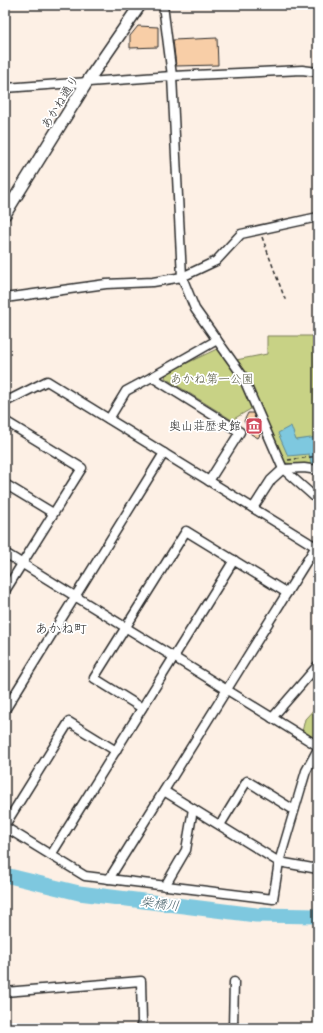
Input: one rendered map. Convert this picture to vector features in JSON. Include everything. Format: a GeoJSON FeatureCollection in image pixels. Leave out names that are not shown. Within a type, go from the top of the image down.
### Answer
{"type":"FeatureCollection","features":[{"type":"Feature","properties":{"kind":"street","name":"あかね通り"},"geometry":{"type":"LineString","coordinates":[[5,214],[87,82],[140,5]]}},
{"type":"Feature","properties":{"kind":"street"},"geometry":{"type":"LineString","coordinates":[[164,5],[172,76],[182,277],[195,309],[242,375],[284,470],[318,500]]}},
{"type":"Feature","properties":{"kind":"street"},"geometry":{"type":"LineString","coordinates":[[5,88],[172,76],[302,70],[318,72]]}},
{"type":"Feature","properties":{"kind":"street"},"geometry":{"type":"LineString","coordinates":[[5,298],[106,284],[152,282],[182,277],[216,262],[241,234],[318,217]]}},
{"type":"Feature","properties":{"kind":"street"},"geometry":{"type":"LineString","coordinates":[[109,419],[126,391],[216,340]]}},
{"type":"Feature","properties":{"kind":"street"},"geometry":{"type":"LineString","coordinates":[[152,377],[240,432],[209,481]]}},
{"type":"Feature","properties":{"kind":"street"},"geometry":{"type":"LineString","coordinates":[[5,402],[47,381],[164,454],[317,545],[109,879]]}},
{"type":"Feature","properties":{"kind":"street"},"geometry":{"type":"LineString","coordinates":[[5,421],[82,468],[5,591]]}},
{"type":"Feature","properties":{"kind":"street"},"geometry":{"type":"LineString","coordinates":[[5,710],[164,454]]}},
{"type":"Feature","properties":{"kind":"street"},"geometry":{"type":"LineString","coordinates":[[253,508],[271,480],[284,470],[304,468],[318,470]]}},
{"type":"Feature","properties":{"kind":"street"},"geometry":{"type":"LineString","coordinates":[[5,484],[53,513]]}},
{"type":"Feature","properties":{"kind":"street"},"geometry":{"type":"LineString","coordinates":[[142,708],[94,678],[186,531],[287,593]]}},
{"type":"Feature","properties":{"kind":"street"},"geometry":{"type":"LineString","coordinates":[[5,553],[318,747],[306,771],[294,810],[279,862],[273,900],[85,876],[5,826],[69,722],[116,750]]}},
{"type":"Feature","properties":{"kind":"street"},"geometry":{"type":"LineString","coordinates":[[50,855],[234,560]]}},
{"type":"Feature","properties":{"kind":"street"},"geometry":{"type":"LineString","coordinates":[[272,718],[318,665]]}},
{"type":"Feature","properties":{"kind":"street"},"geometry":{"type":"LineString","coordinates":[[220,825],[247,781],[294,810]]}},
{"type":"Feature","properties":{"kind":"street"},"geometry":{"type":"LineString","coordinates":[[164,791],[279,862],[318,869]]}},
{"type":"Feature","properties":{"kind":"street"},"geometry":{"type":"LineString","coordinates":[[165,886],[186,850],[193,809]]}},
{"type":"Feature","properties":{"kind":"street"},"geometry":{"type":"LineString","coordinates":[[5,992],[141,980],[142,1022],[140,1028]]}},
{"type":"Feature","properties":{"kind":"street"},"geometry":{"type":"LineString","coordinates":[[233,1028],[234,982]]}},
{"type":"Feature","properties":{"kind":"path"},"geometry":{"type":"LineString","coordinates":[[260,230],[286,302]]}},
{"type":"Feature","properties":{"kind":"path"},"geometry":{"type":"LineString","coordinates":[[285,460],[318,456]]}},
{"type":"Feature","properties":{"kind":"green space"},"geometry":{"type":"Polygon","coordinates":[[[267,336],[318,336],[318,466],[285,463],[250,384],[236,360],[267,354],[267,336]]]}},
{"type":"Feature","properties":{"kind":"green space","name":"あかね第一公園"},"geometry":{"type":"Polygon","coordinates":[[[219,348],[242,379],[254,407],[232,420],[165,378],[166,373],[219,348]]]}},
{"type":"Feature","properties":{"kind":"green space"},"geometry":{"type":"Polygon","coordinates":[[[318,705],[318,742],[302,732],[305,719],[318,705]]]}},
{"type":"Feature","properties":{"kind":"water"},"geometry":{"type":"Polygon","coordinates":[[[291,426],[296,440],[318,437],[318,452],[316,452],[317,464],[311,463],[309,454],[288,456],[278,433],[291,426]]]}},
{"type":"Feature","properties":{"kind":"building"},"geometry":{"type":"Polygon","coordinates":[[[138,26],[158,27],[158,47],[130,48],[130,36],[138,26]]]}},
{"type":"Feature","properties":{"kind":"building"},"geometry":{"type":"Polygon","coordinates":[[[217,38],[218,65],[176,66],[173,40],[217,38]]]}},
{"type":"Feature","properties":{"kind":"building","name":"奥山荘歴史館"},"geometry":{"type":"Polygon","coordinates":[[[248,413],[253,413],[261,433],[258,438],[251,434],[244,421],[248,413]]]}},
{"type":"Feature","properties":{"kind":"waterway","name":"柴橋川"},"geometry":{"type":"LineString","coordinates":[[5,875],[79,893],[256,915],[318,916]]}},
{"type":"Feature","properties":{"kind":"place","name":"奥山荘歴史館"},"geometry":{"type":"Point","coordinates":[254,426]}},
{"type":"Feature","properties":{"kind":"district","name":"あかね町"},"geometry":{"type":"Point","coordinates":[61,628]}}]}
